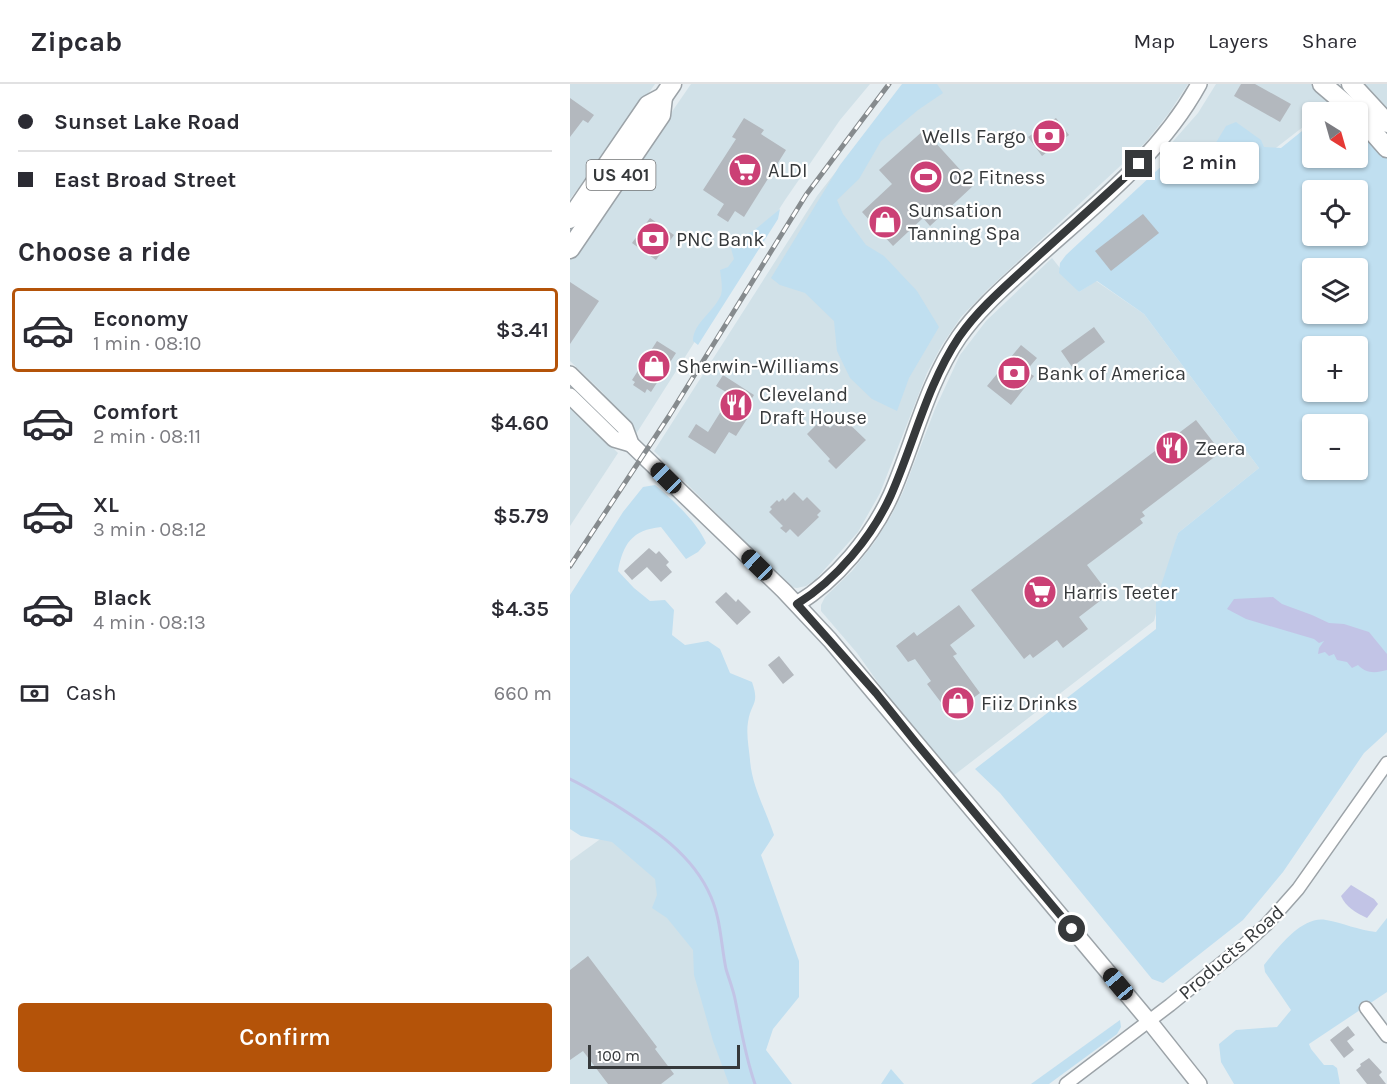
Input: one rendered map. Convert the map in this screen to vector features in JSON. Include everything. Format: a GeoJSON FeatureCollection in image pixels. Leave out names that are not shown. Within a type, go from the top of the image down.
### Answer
{"type":"FeatureCollection","features":[{"type":"Feature","properties":{"kind":"highway"},"geometry":{"type":"LineString","coordinates":[[1322,84],[1342,102]]}},
{"type":"Feature","properties":{"kind":"highway"},"geometry":{"type":"LineString","coordinates":[[1351,84],[1387,123]]}},
{"type":"Feature","properties":{"kind":"highway","name":"US 401"},"geometry":{"type":"LineString","coordinates":[[570,219],[648,105],[668,91]]}},
{"type":"Feature","properties":{"kind":"highway","name":"US 401"},"geometry":{"type":"LineString","coordinates":[[570,249],[661,115],[668,91]]}},
{"type":"Feature","properties":{"kind":"highway"},"geometry":{"type":"LineString","coordinates":[[1368,127],[1387,148]]}},
{"type":"Feature","properties":{"kind":"main road"},"geometry":{"type":"LineString","coordinates":[[797,604],[811,596],[839,569],[881,515],[898,478],[932,388],[961,334],[995,296],[1139,164],[1183,112],[1199,84]]}},
{"type":"Feature","properties":{"kind":"main road"},"geometry":{"type":"LineString","coordinates":[[570,374],[625,428],[631,444],[797,604],[876,693],[1199,1084]]}},
{"type":"Feature","properties":{"kind":"main road"},"geometry":{"type":"LineString","coordinates":[[570,396],[614,439],[631,444]]}},
{"type":"Feature","properties":{"kind":"street","name":"Products Road"},"geometry":{"type":"LineString","coordinates":[[1066,1084],[1245,944],[1282,908],[1298,889],[1387,763]]}},
{"type":"Feature","properties":{"kind":"street"},"geometry":{"type":"LineString","coordinates":[[1366,1008],[1387,1036]]}},
{"type":"Feature","properties":{"kind":"shaded area"},"geometry":{"type":"Polygon","coordinates":[[[570,84],[655,84],[570,199],[570,84]]]}},
{"type":"Feature","properties":{"kind":"shaded area"},"geometry":{"type":"Polygon","coordinates":[[[691,84],[870,84],[840,120],[785,200],[636,434],[602,392],[570,361],[570,260],[691,84]]]}},
{"type":"Feature","properties":{"kind":"shaded area"},"geometry":{"type":"Polygon","coordinates":[[[902,84],[937,84],[943,93],[918,110],[881,141],[859,179],[837,200],[843,214],[866,245],[884,256],[917,291],[939,327],[909,378],[897,411],[872,399],[850,378],[837,351],[834,321],[805,293],[780,285],[771,278],[840,165],[902,84]]]}},
{"type":"Feature","properties":{"kind":"shaded area"},"geometry":{"type":"Polygon","coordinates":[[[904,84],[1188,84],[1146,142],[961,317],[927,373],[880,493],[858,532],[816,579],[806,586],[790,587],[654,451],[817,196],[904,84]]]}},
{"type":"Feature","properties":{"kind":"shaded area"},"geometry":{"type":"Polygon","coordinates":[[[1216,84],[1311,84],[1333,102],[1302,102],[1302,128],[1268,154],[1194,176],[1160,156],[1198,113],[1216,84]]]}},
{"type":"Feature","properties":{"kind":"shaded area"},"geometry":{"type":"Polygon","coordinates":[[[1361,84],[1387,84],[1387,111],[1361,84]]]}},
{"type":"Feature","properties":{"kind":"shaded area"},"geometry":{"type":"Polygon","coordinates":[[[1236,122],[1261,140],[1264,147],[1281,148],[1302,131],[1302,168],[1368,168],[1368,134],[1387,158],[1387,732],[1364,753],[1283,872],[1243,920],[1163,983],[1152,979],[1000,793],[975,769],[1156,629],[1156,601],[1178,533],[1259,468],[1144,314],[1097,281],[1079,292],[1059,273],[1060,263],[1167,161],[1178,156],[1190,165],[1199,166],[1206,159],[1226,126],[1236,122]]]}},
{"type":"Feature","properties":{"kind":"shaded area"},"geometry":{"type":"Polygon","coordinates":[[[780,209],[778,219],[698,345],[693,341],[696,329],[721,295],[720,270],[728,267],[734,259],[730,245],[740,236],[752,232],[780,209]]]}},
{"type":"Feature","properties":{"kind":"shaded area"},"geometry":{"type":"Polygon","coordinates":[[[1052,258],[1079,292],[1096,281],[1144,314],[1259,468],[1178,533],[1154,621],[953,776],[894,705],[857,653],[821,611],[821,605],[825,597],[852,571],[891,516],[960,355],[986,321],[1052,258]]]}},
{"type":"Feature","properties":{"kind":"shaded area"},"geometry":{"type":"Polygon","coordinates":[[[570,405],[618,453],[570,526],[570,405]]]}},
{"type":"Feature","properties":{"kind":"shaded area"},"geometry":{"type":"Polygon","coordinates":[[[655,485],[691,520],[706,543],[698,552],[686,559],[661,527],[643,531],[630,540],[626,546],[618,571],[650,601],[665,600],[674,610],[672,635],[685,645],[708,641],[720,649],[730,673],[752,682],[755,699],[749,715],[747,731],[751,770],[774,835],[761,855],[799,961],[799,997],[773,1029],[766,1050],[792,1084],[729,1084],[713,1041],[694,975],[693,950],[667,918],[652,908],[657,895],[655,879],[612,842],[581,836],[570,829],[570,595],[623,512],[643,487],[655,485]]]}},
{"type":"Feature","properties":{"kind":"shaded area"},"geometry":{"type":"Polygon","coordinates":[[[1273,597],[1282,604],[1329,623],[1344,624],[1369,632],[1387,654],[1387,670],[1371,672],[1358,665],[1352,668],[1347,662],[1337,660],[1334,654],[1329,656],[1325,652],[1318,654],[1324,641],[1319,643],[1314,639],[1246,619],[1227,609],[1234,599],[1273,597]]]}},
{"type":"Feature","properties":{"kind":"shaded area"},"geometry":{"type":"Polygon","coordinates":[[[617,827],[701,908],[752,1084],[570,1084],[570,861],[617,827]]]}},
{"type":"Feature","properties":{"kind":"shaded area"},"geometry":{"type":"Polygon","coordinates":[[[1351,885],[1378,904],[1367,918],[1352,909],[1341,896],[1351,885]]]}},
{"type":"Feature","properties":{"kind":"shaded area"},"geometry":{"type":"Polygon","coordinates":[[[1387,918],[1387,992],[1309,1044],[1324,1065],[1333,1065],[1337,1068],[1340,1084],[1234,1084],[1221,1062],[1219,1044],[1236,1030],[1277,1027],[1291,1010],[1265,972],[1264,965],[1283,942],[1299,928],[1317,920],[1332,921],[1376,932],[1387,918]]]}},
{"type":"Feature","properties":{"kind":"shaded area"},"geometry":{"type":"Polygon","coordinates":[[[1120,1020],[1121,1027],[1117,1034],[1049,1084],[1031,1084],[1120,1020]]]}},
{"type":"Feature","properties":{"kind":"shaded area"},"geometry":{"type":"Polygon","coordinates":[[[891,1069],[904,1084],[881,1084],[891,1069]]]}},
{"type":"Feature","properties":{"kind":"building"},"geometry":{"type":"Polygon","coordinates":[[[1241,84],[1255,84],[1291,104],[1280,122],[1234,96],[1241,84]]]}},
{"type":"Feature","properties":{"kind":"building"},"geometry":{"type":"Polygon","coordinates":[[[570,98],[594,115],[588,123],[583,120],[570,137],[570,98]]]}},
{"type":"Feature","properties":{"kind":"building","name":"ALDI"},"geometry":{"type":"Polygon","coordinates":[[[744,118],[764,130],[761,134],[786,150],[744,217],[735,211],[728,222],[717,215],[724,204],[703,190],[736,139],[732,137],[744,118]]]}},
{"type":"Feature","properties":{"kind":"building","name":"Wells Fargo"},"geometry":{"type":"Polygon","coordinates":[[[1056,118],[1069,135],[1042,156],[1028,137],[1056,118]]]}},
{"type":"Feature","properties":{"kind":"building","name":"O2 Fitness"},"geometry":{"type":"Polygon","coordinates":[[[924,130],[974,185],[930,226],[923,218],[893,246],[862,212],[892,184],[879,170],[924,130]]]}},
{"type":"Feature","properties":{"kind":"building"},"geometry":{"type":"Polygon","coordinates":[[[1143,214],[1159,233],[1111,271],[1095,251],[1143,214]]]}},
{"type":"Feature","properties":{"kind":"building","name":"PNC Bank"},"geometry":{"type":"Polygon","coordinates":[[[650,218],[674,235],[656,260],[632,243],[650,218]]]}},
{"type":"Feature","properties":{"kind":"building"},"geometry":{"type":"Polygon","coordinates":[[[570,282],[599,301],[570,344],[570,282]]]}},
{"type":"Feature","properties":{"kind":"building"},"geometry":{"type":"Polygon","coordinates":[[[1094,327],[1105,342],[1072,367],[1061,351],[1094,327]]]}},
{"type":"Feature","properties":{"kind":"building","name":"Sherwin-Williams"},"geometry":{"type":"Polygon","coordinates":[[[657,341],[676,353],[651,392],[647,389],[645,393],[633,385],[635,382],[632,380],[657,341]]]}},
{"type":"Feature","properties":{"kind":"building","name":"Bank of America"},"geometry":{"type":"Polygon","coordinates":[[[1021,345],[1037,358],[1026,371],[1034,376],[1011,405],[987,386],[1021,345]]]}},
{"type":"Feature","properties":{"kind":"building","name":"Cleveland Draft House"},"geometry":{"type":"Polygon","coordinates":[[[723,375],[754,395],[741,416],[747,419],[736,436],[729,432],[715,454],[688,437],[696,424],[708,432],[731,395],[716,386],[723,375]]]}},
{"type":"Feature","properties":{"kind":"building"},"geometry":{"type":"Polygon","coordinates":[[[842,417],[866,440],[836,469],[807,434],[822,419],[830,428],[842,417]]]}},
{"type":"Feature","properties":{"kind":"building"},"geometry":{"type":"Polygon","coordinates":[[[1196,420],[1221,452],[1142,512],[1145,516],[1140,519],[1143,523],[1087,565],[1109,594],[1079,617],[1088,629],[1063,648],[1057,640],[1033,658],[1030,654],[1024,659],[971,590],[1196,420]]]}},
{"type":"Feature","properties":{"kind":"building"},"geometry":{"type":"Polygon","coordinates":[[[794,492],[803,501],[807,497],[821,511],[817,515],[819,517],[798,537],[790,529],[786,533],[780,528],[783,526],[769,512],[772,509],[770,507],[777,500],[779,502],[783,498],[785,501],[794,492]]]}},
{"type":"Feature","properties":{"kind":"building"},"geometry":{"type":"Polygon","coordinates":[[[649,548],[656,554],[659,551],[669,562],[666,565],[672,572],[661,582],[647,567],[632,580],[624,571],[649,548]]]}},
{"type":"Feature","properties":{"kind":"building"},"geometry":{"type":"Polygon","coordinates":[[[726,592],[736,602],[738,599],[751,612],[737,625],[715,602],[726,592]]]}},
{"type":"Feature","properties":{"kind":"building"},"geometry":{"type":"Polygon","coordinates":[[[959,605],[975,626],[950,645],[957,654],[953,656],[980,693],[954,712],[949,706],[946,709],[927,684],[931,681],[915,659],[908,662],[896,646],[914,632],[917,636],[959,605]]]}},
{"type":"Feature","properties":{"kind":"building"},"geometry":{"type":"Polygon","coordinates":[[[779,656],[794,675],[783,684],[768,665],[779,656]]]}},
{"type":"Feature","properties":{"kind":"building"},"geometry":{"type":"Polygon","coordinates":[[[588,956],[657,1047],[655,1049],[674,1074],[661,1084],[608,1084],[583,1051],[570,1060],[570,970],[588,956]]]}},
{"type":"Feature","properties":{"kind":"building"},"geometry":{"type":"Polygon","coordinates":[[[1348,1026],[1355,1035],[1347,1041],[1354,1050],[1344,1058],[1330,1040],[1348,1026]]]}},
{"type":"Feature","properties":{"kind":"building"},"geometry":{"type":"Polygon","coordinates":[[[1369,1058],[1382,1072],[1379,1075],[1386,1084],[1367,1084],[1356,1070],[1369,1058]]]}},
{"type":"Feature","properties":{"kind":"waterway"},"geometry":{"type":"LineString","coordinates":[[570,779],[614,804],[670,843],[694,868],[703,882],[717,915],[726,969],[755,1084]]}},
{"type":"Feature","properties":{"kind":"railway"},"geometry":{"type":"LineString","coordinates":[[570,566],[669,416],[806,195],[889,84]]}},
{"type":"Feature","properties":{"kind":"place","name":"Wells Fargo"},"geometry":{"type":"Point","coordinates":[1049,136]}},
{"type":"Feature","properties":{"kind":"place","name":"ALDI"},"geometry":{"type":"Point","coordinates":[745,170]}},
{"type":"Feature","properties":{"kind":"place","name":"O2 Fitness"},"geometry":{"type":"Point","coordinates":[926,177]}},
{"type":"Feature","properties":{"kind":"place","name":"Sunsation Tanning Spa"},"geometry":{"type":"Point","coordinates":[885,222]}},
{"type":"Feature","properties":{"kind":"place","name":"PNC Bank"},"geometry":{"type":"Point","coordinates":[653,239]}},
{"type":"Feature","properties":{"kind":"place","name":"Sherwin-Williams"},"geometry":{"type":"Point","coordinates":[654,366]}},
{"type":"Feature","properties":{"kind":"place","name":"Bank of America"},"geometry":{"type":"Point","coordinates":[1014,373]}},
{"type":"Feature","properties":{"kind":"place","name":"Cleveland Draft House"},"geometry":{"type":"Point","coordinates":[736,405]}},
{"type":"Feature","properties":{"kind":"place","name":"Zeera"},"geometry":{"type":"Point","coordinates":[1172,448]}},
{"type":"Feature","properties":{"kind":"place","name":"Harris Teeter"},"geometry":{"type":"Point","coordinates":[1040,592]}},
{"type":"Feature","properties":{"kind":"place","name":"Fiiz Drinks"},"geometry":{"type":"Point","coordinates":[958,703]}},
{"type":"Feature","properties":{"kind":"route"},"geometry":{"type":"LineString","coordinates":[[1072,929],[876,693],[797,604],[811,596],[839,569],[881,515],[932,388],[961,334],[995,296],[1139,164]]}}]}
